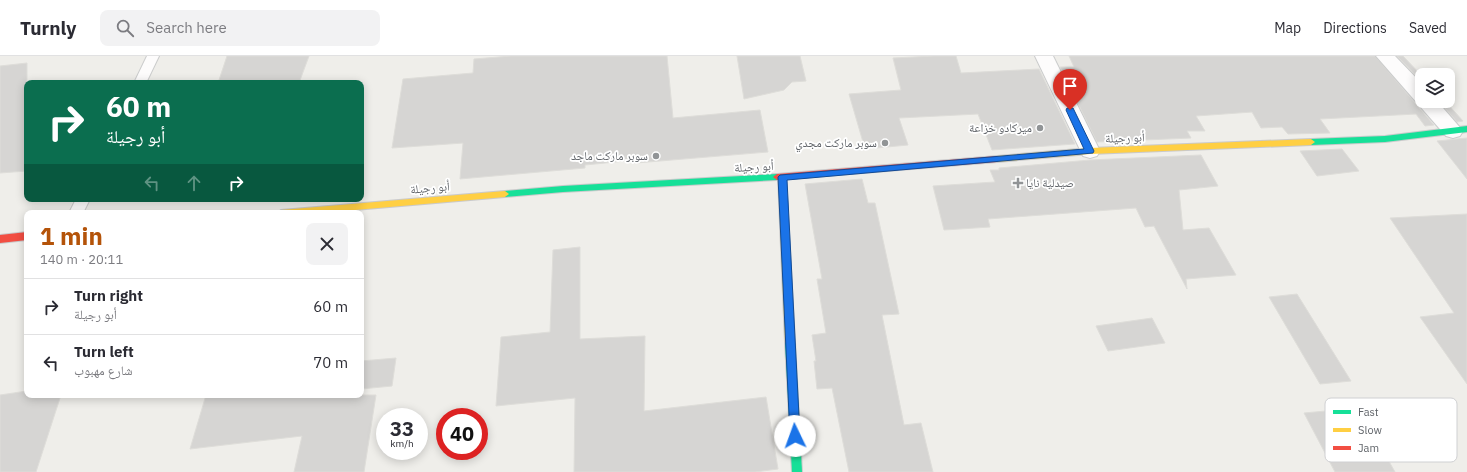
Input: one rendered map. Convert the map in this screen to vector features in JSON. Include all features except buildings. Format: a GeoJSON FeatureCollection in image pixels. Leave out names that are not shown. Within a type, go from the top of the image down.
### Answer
{"type":"FeatureCollection","features":[{"type":"Feature","properties":{"kind":"street"},"geometry":{"type":"LineString","coordinates":[[1044,56],[1090,151]]}},
{"type":"Feature","properties":{"kind":"street"},"geometry":{"type":"LineString","coordinates":[[1385,56],[1415,88]]}},
{"type":"Feature","properties":{"kind":"street"},"geometry":{"type":"LineString","coordinates":[[1434,108],[1460,130]]}},
{"type":"Feature","properties":{"kind":"street","name":"أبو رجيلة"},"geometry":{"type":"LineString","coordinates":[[316,210],[563,189],[782,177],[1090,151],[1385,139],[1460,130]]}},
{"type":"Feature","properties":{"kind":"street"},"geometry":{"type":"LineString","coordinates":[[782,177],[797,472]]}},
{"type":"Feature","properties":{"kind":"street"},"geometry":{"type":"LineString","coordinates":[[0,239],[24,236]]}},
{"type":"Feature","properties":{"kind":"lane"},"geometry":{"type":"LineString","coordinates":[[141,80],[153,56]]}},
{"type":"Feature","properties":{"kind":"traffic: fast"},"geometry":{"type":"LineString","coordinates":[[1311,142],[1385,139],[1467,129]]}},
{"type":"Feature","properties":{"kind":"traffic: fast"},"geometry":{"type":"LineString","coordinates":[[505,194],[563,189],[777,177]]}},
{"type":"Feature","properties":{"kind":"traffic: fast"},"geometry":{"type":"LineString","coordinates":[[790,342],[797,472]]}},
{"type":"Feature","properties":{"kind":"traffic: slow"},"geometry":{"type":"LineString","coordinates":[[997,159],[1090,151],[1311,142]]}},
{"type":"Feature","properties":{"kind":"traffic: slow"},"geometry":{"type":"LineString","coordinates":[[782,177],[790,342]]}},
{"type":"Feature","properties":{"kind":"traffic: slow"},"geometry":{"type":"LineString","coordinates":[[316,210],[505,194]]}},
{"type":"Feature","properties":{"kind":"traffic: jam"},"geometry":{"type":"LineString","coordinates":[[777,177],[997,159]]}},
{"type":"Feature","properties":{"kind":"traffic: jam"},"geometry":{"type":"LineString","coordinates":[[0,239],[24,236]]}},
{"type":"Feature","properties":{"kind":"place","name":"ميركادو خزاعة"},"geometry":{"type":"Point","coordinates":[1040,128]}},
{"type":"Feature","properties":{"kind":"place","name":"سوبر ماركت مجدي"},"geometry":{"type":"Point","coordinates":[885,143]}},
{"type":"Feature","properties":{"kind":"place","name":"سوبر ماركت ماجد"},"geometry":{"type":"Point","coordinates":[656,156]}},
{"type":"Feature","properties":{"kind":"place","name":"صيدلية نايا"},"geometry":{"type":"Point","coordinates":[1018,183]}},
{"type":"Feature","properties":{"kind":"route"},"geometry":{"type":"LineString","coordinates":[[795,436],[782,177],[1090,151],[1070,110]]}}]}
